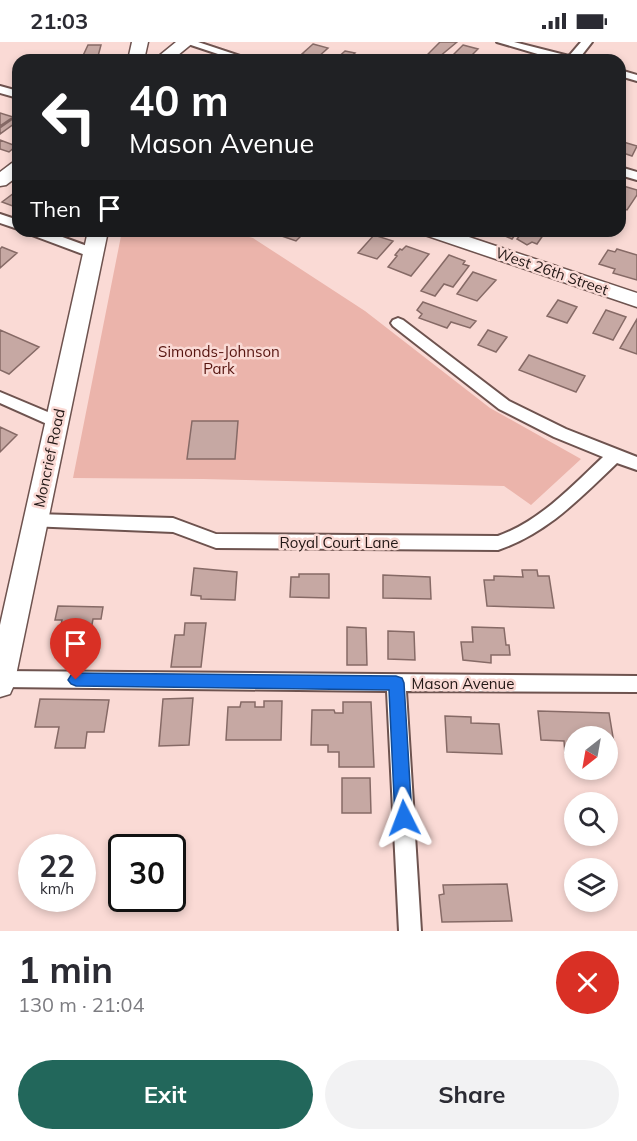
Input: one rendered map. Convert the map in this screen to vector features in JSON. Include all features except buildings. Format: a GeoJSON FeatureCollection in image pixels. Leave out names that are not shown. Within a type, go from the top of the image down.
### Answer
{"type":"FeatureCollection","features":[{"type":"Feature","properties":{"kind":"street"},"geometry":{"type":"LineString","coordinates":[[170,54],[187,42],[227,54]]}},
{"type":"Feature","properties":{"kind":"street"},"geometry":{"type":"LineString","coordinates":[[502,42],[548,54]]}},
{"type":"Feature","properties":{"kind":"street"},"geometry":{"type":"LineString","coordinates":[[576,54],[587,42]]}},
{"type":"Feature","properties":{"kind":"street"},"geometry":{"type":"LineString","coordinates":[[0,181],[12,172]]}},
{"type":"Feature","properties":{"kind":"street"},"geometry":{"type":"LineString","coordinates":[[68,237],[96,242]]}},
{"type":"Feature","properties":{"kind":"street","name":"West 26th Street"},"geometry":{"type":"LineString","coordinates":[[451,237],[637,300]]}},
{"type":"Feature","properties":{"kind":"street","name":"Moncrief Road"},"geometry":{"type":"LineString","coordinates":[[1,682],[3,654],[75,346],[96,242]]}},
{"type":"Feature","properties":{"kind":"street"},"geometry":{"type":"LineString","coordinates":[[398,323],[504,405],[637,464]]}},
{"type":"Feature","properties":{"kind":"street"},"geometry":{"type":"LineString","coordinates":[[0,397],[56,422]]}},
{"type":"Feature","properties":{"kind":"street","name":"Royal Court Lane"},"geometry":{"type":"LineString","coordinates":[[35,521],[173,525],[216,541],[498,543],[517,538],[533,529],[615,455]]}},
{"type":"Feature","properties":{"kind":"street","name":"Mason Avenue"},"geometry":{"type":"LineString","coordinates":[[1,682],[637,684]]}},
{"type":"Feature","properties":{"kind":"street"},"geometry":{"type":"LineString","coordinates":[[396,683],[410,931]]}},
{"type":"Feature","properties":{"kind":"green space","name":"Simonds-Johnson Park"},"geometry":{"type":"Polygon","coordinates":[[[121,237],[253,238],[365,311],[490,408],[581,459],[531,505],[504,486],[73,478],[121,237]]]}},
{"type":"Feature","properties":{"kind":"route"},"geometry":{"type":"LineString","coordinates":[[76,680],[396,683],[404,818]]}}]}
